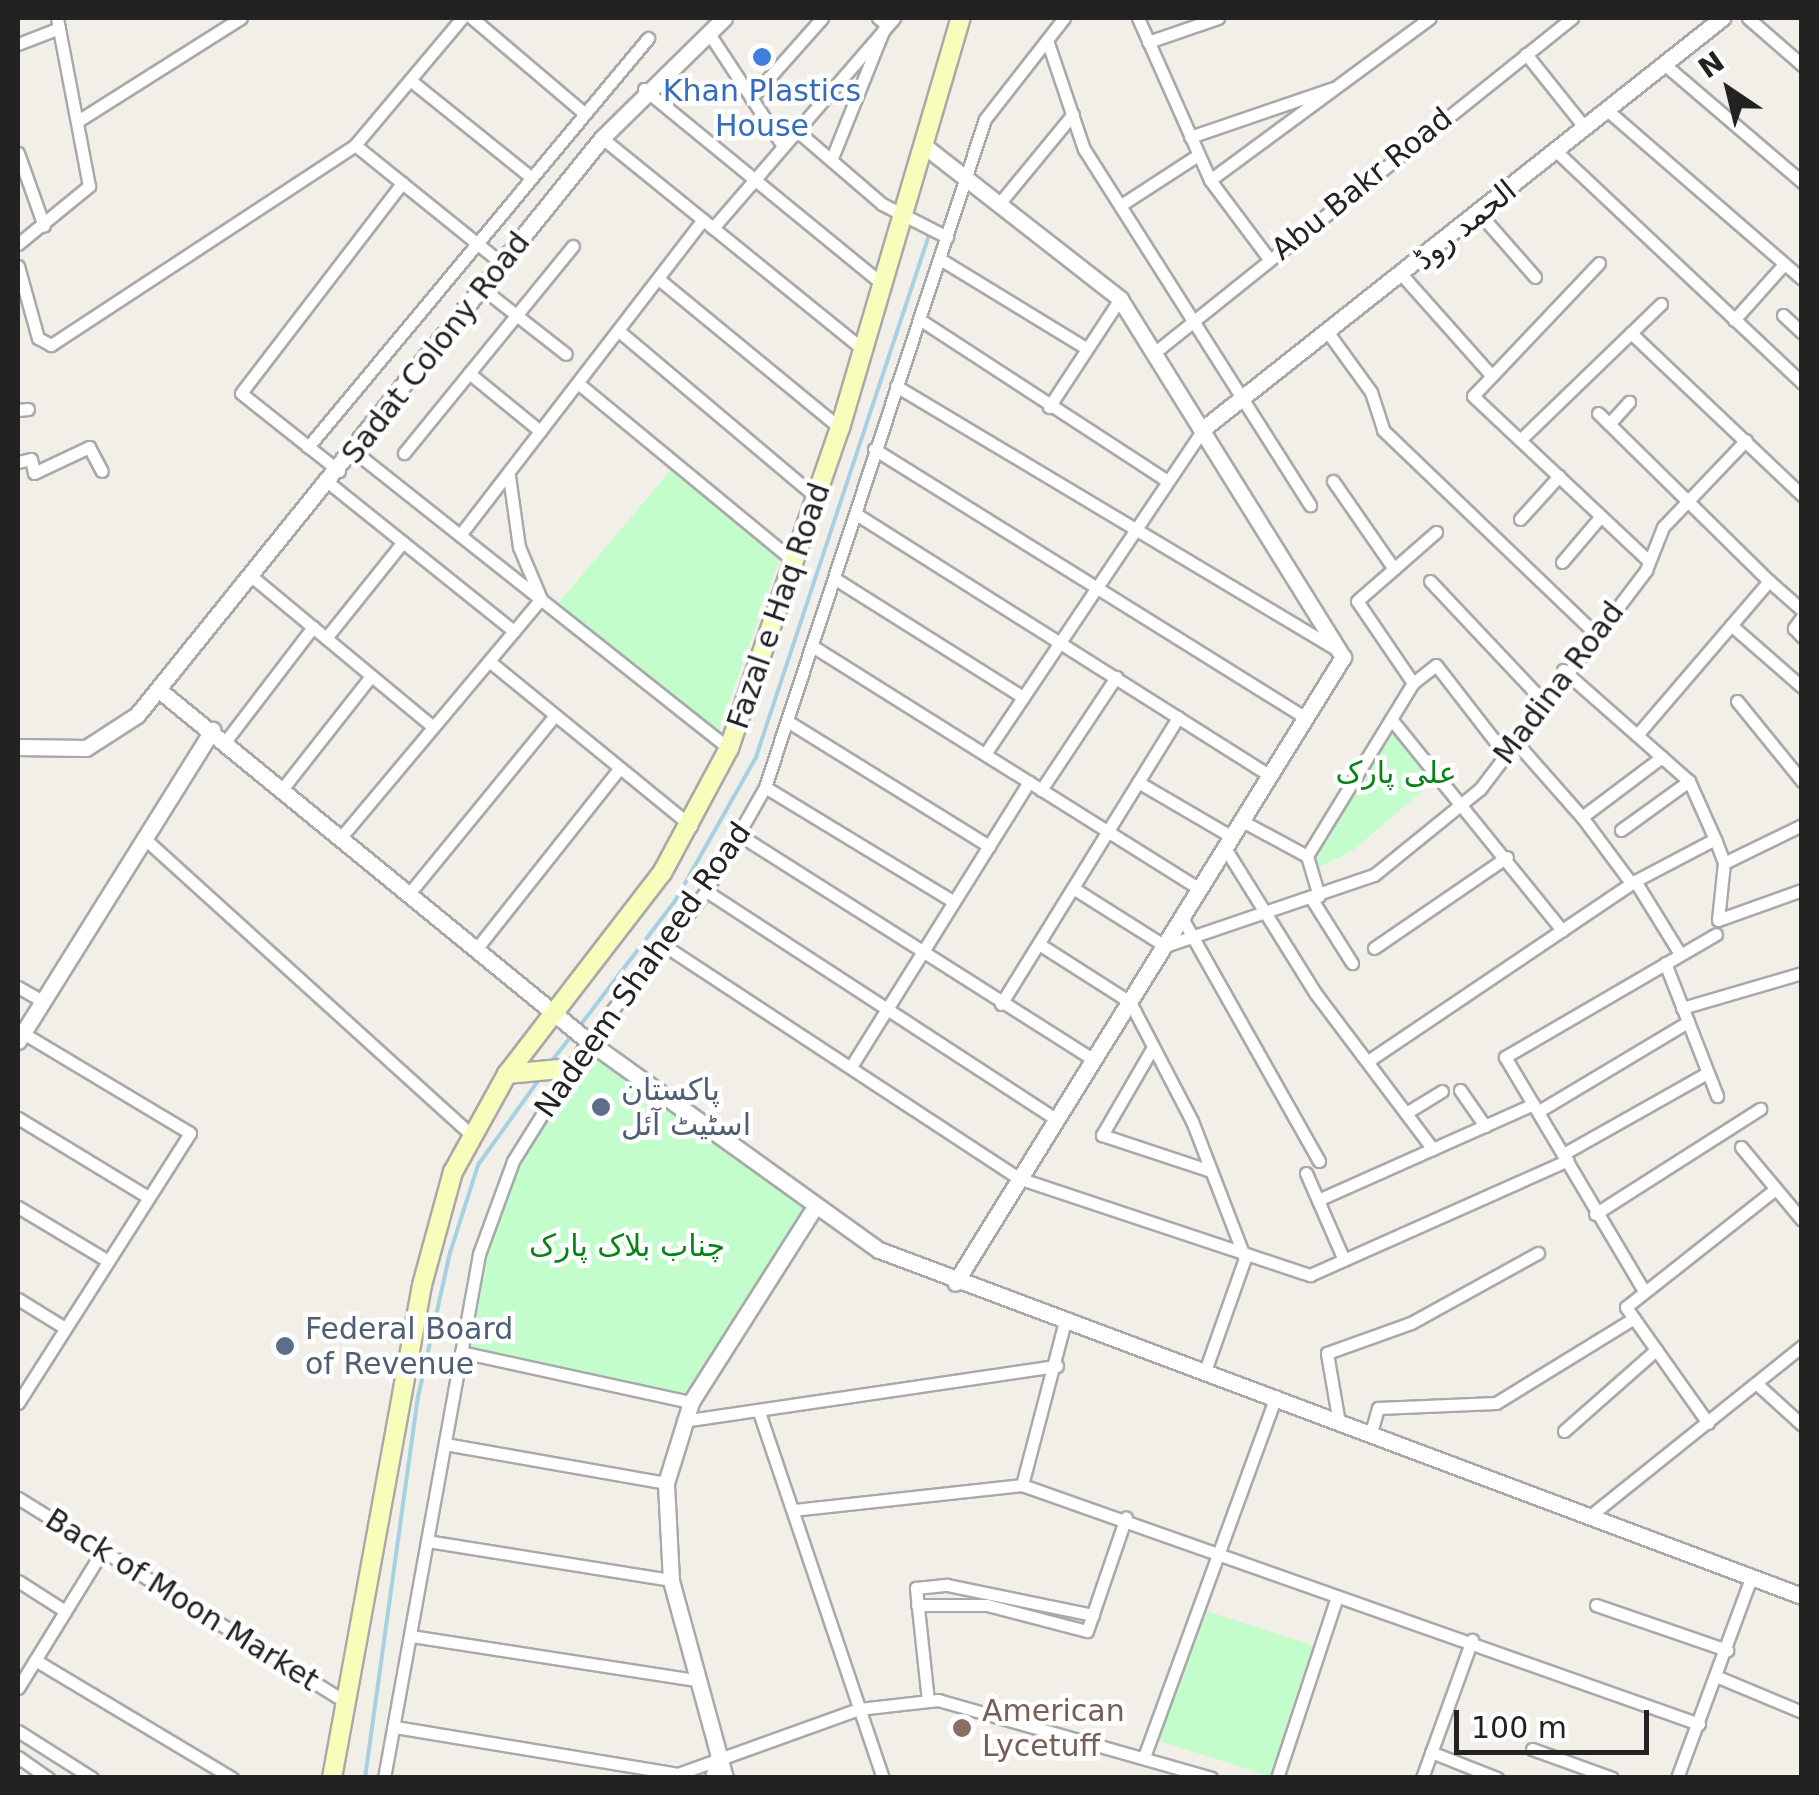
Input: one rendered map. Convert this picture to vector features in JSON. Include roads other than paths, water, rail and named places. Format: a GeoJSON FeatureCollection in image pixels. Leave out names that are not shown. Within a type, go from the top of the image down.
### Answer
{"type":"FeatureCollection","features":[{"type":"Feature","properties":{"kind":"main road","name":"Fazal e Haq Road"},"geometry":{"type":"LineString","coordinates":[[468,1132],[691,826],[729,748],[840,428],[860,347],[927,148],[961,18]]}},
{"type":"Feature","properties":{"kind":"main road"},"geometry":{"type":"LineString","coordinates":[[507,1074],[569,1068]]}},
{"type":"Feature","properties":{"kind":"main road"},"geometry":{"type":"LineString","coordinates":[[332,1778],[422,1285],[468,1132]]}},
{"type":"Feature","properties":{"kind":"street"},"geometry":{"type":"LineString","coordinates":[[81,120],[241,18]]}},
{"type":"Feature","properties":{"kind":"street"},"geometry":{"type":"LineString","coordinates":[[18,266],[21,304],[42,346],[51,346],[355,145],[462,18]]}},
{"type":"Feature","properties":{"kind":"street"},"geometry":{"type":"LineString","coordinates":[[472,18],[585,114]]}},
{"type":"Feature","properties":{"kind":"street","name":"Sadat Colony Road"},"geometry":{"type":"LineString","coordinates":[[18,747],[86,748],[159,690],[250,575],[356,452],[602,138],[644,89],[710,36],[724,18]]}},
{"type":"Feature","properties":{"kind":"street"},"geometry":{"type":"LineString","coordinates":[[752,98],[822,18]]}},
{"type":"Feature","properties":{"kind":"street","name":"Nadeem Shaheed Road"},"geometry":{"type":"LineString","coordinates":[[384,1778],[479,1254],[512,1161],[586,1039],[706,891],[741,836],[765,788],[818,649],[874,449],[985,119],[1064,18]]}},
{"type":"Feature","properties":{"kind":"street"},"geometry":{"type":"LineString","coordinates":[[1138,18],[1210,180],[1268,258]]}},
{"type":"Feature","properties":{"kind":"street"},"geometry":{"type":"LineString","coordinates":[[1148,42],[1192,22],[1218,18]]}},
{"type":"Feature","properties":{"kind":"street"},"geometry":{"type":"LineString","coordinates":[[1210,180],[1430,18]]}},
{"type":"Feature","properties":{"kind":"street","name":"الحمد روڈ"},"geometry":{"type":"LineString","coordinates":[[1204,428],[1329,334],[1722,18]]}},
{"type":"Feature","properties":{"kind":"street"},"geometry":{"type":"LineString","coordinates":[[1748,18],[1802,66]]}},
{"type":"Feature","properties":{"kind":"street","name":"Abu Bakr Road"},"geometry":{"type":"LineString","coordinates":[[1154,353],[1566,19]]}},
{"type":"Feature","properties":{"kind":"street"},"geometry":{"type":"LineString","coordinates":[[460,535],[661,280],[796,130],[886,20]]}},
{"type":"Feature","properties":{"kind":"street"},"geometry":{"type":"LineString","coordinates":[[832,158],[886,20]]}},
{"type":"Feature","properties":{"kind":"street"},"geometry":{"type":"LineString","coordinates":[[18,44],[58,23],[81,120],[90,186],[18,244]]}},
{"type":"Feature","properties":{"kind":"street"},"geometry":{"type":"LineString","coordinates":[[710,36],[782,143]]}},
{"type":"Feature","properties":{"kind":"street"},"geometry":{"type":"LineString","coordinates":[[308,447],[648,38]]}},
{"type":"Feature","properties":{"kind":"street"},"geometry":{"type":"LineString","coordinates":[[1047,40],[1073,114],[1121,205],[1196,318],[1310,505]]}},
{"type":"Feature","properties":{"kind":"street"},"geometry":{"type":"LineString","coordinates":[[1526,54],[1584,128]]}},
{"type":"Feature","properties":{"kind":"street"},"geometry":{"type":"LineString","coordinates":[[1664,64],[1802,182]]}},
{"type":"Feature","properties":{"kind":"street"},"geometry":{"type":"LineString","coordinates":[[410,80],[532,178]]}},
{"type":"Feature","properties":{"kind":"street"},"geometry":{"type":"LineString","coordinates":[[1190,137],[1345,83]]}},
{"type":"Feature","properties":{"kind":"street"},"geometry":{"type":"LineString","coordinates":[[644,89],[882,284]]}},
{"type":"Feature","properties":{"kind":"street"},"geometry":{"type":"LineString","coordinates":[[1607,110],[1802,279]]}},
{"type":"Feature","properties":{"kind":"street"},"geometry":{"type":"LineString","coordinates":[[1003,200],[1073,114]]}},
{"type":"Feature","properties":{"kind":"street"},"geometry":{"type":"LineString","coordinates":[[796,130],[902,217],[947,238]]}},
{"type":"Feature","properties":{"kind":"street"},"geometry":{"type":"LineString","coordinates":[[602,138],[860,347]]}},
{"type":"Feature","properties":{"kind":"street"},"geometry":{"type":"LineString","coordinates":[[355,145],[501,263]]}},
{"type":"Feature","properties":{"kind":"street"},"geometry":{"type":"LineString","coordinates":[[927,148],[1003,200],[1120,298],[1340,652]]}},
{"type":"Feature","properties":{"kind":"street"},"geometry":{"type":"LineString","coordinates":[[1557,152],[1802,382]]}},
{"type":"Feature","properties":{"kind":"street"},"geometry":{"type":"LineString","coordinates":[[18,153],[44,226]]}},
{"type":"Feature","properties":{"kind":"street"},"geometry":{"type":"LineString","coordinates":[[1121,205],[1198,155]]}},
{"type":"Feature","properties":{"kind":"street"},"geometry":{"type":"LineString","coordinates":[[402,183],[240,393],[308,447],[403,542],[514,631]]}},
{"type":"Feature","properties":{"kind":"street"},"geometry":{"type":"LineString","coordinates":[[1479,214],[1535,278]]}},
{"type":"Feature","properties":{"kind":"street"},"geometry":{"type":"LineString","coordinates":[[404,453],[573,246]]}},
{"type":"Feature","properties":{"kind":"street"},"geometry":{"type":"LineString","coordinates":[[940,259],[1086,348]]}},
{"type":"Feature","properties":{"kind":"street"},"geometry":{"type":"LineString","coordinates":[[1599,262],[1473,396],[1649,562]]}},
{"type":"Feature","properties":{"kind":"street"},"geometry":{"type":"LineString","coordinates":[[1734,320],[1784,264]]}},
{"type":"Feature","properties":{"kind":"street"},"geometry":{"type":"LineString","coordinates":[[1402,275],[1492,376]]}},
{"type":"Feature","properties":{"kind":"street"},"geometry":{"type":"LineString","coordinates":[[661,280],[840,428]]}},
{"type":"Feature","properties":{"kind":"street"},"geometry":{"type":"LineString","coordinates":[[483,289],[566,354]]}},
{"type":"Feature","properties":{"kind":"street"},"geometry":{"type":"LineString","coordinates":[[1049,407],[1120,298]]}},
{"type":"Feature","properties":{"kind":"street"},"geometry":{"type":"LineString","coordinates":[[1520,440],[1661,304]]}},
{"type":"Feature","properties":{"kind":"street"},"geometry":{"type":"LineString","coordinates":[[1783,315],[1802,334]]}},
{"type":"Feature","properties":{"kind":"street"},"geometry":{"type":"LineString","coordinates":[[919,319],[1166,480]]}},
{"type":"Feature","properties":{"kind":"street"},"geometry":{"type":"LineString","coordinates":[[620,332],[816,497]]}},
{"type":"Feature","properties":{"kind":"street"},"geometry":{"type":"LineString","coordinates":[[1630,333],[1802,494]]}},
{"type":"Feature","properties":{"kind":"street"},"geometry":{"type":"LineString","coordinates":[[1329,334],[1372,392],[1383,430],[1594,632]]}},
{"type":"Feature","properties":{"kind":"street"},"geometry":{"type":"LineString","coordinates":[[469,373],[540,430]]}},
{"type":"Feature","properties":{"kind":"street"},"geometry":{"type":"LineString","coordinates":[[579,384],[796,563]]}},
{"type":"Feature","properties":{"kind":"street"},"geometry":{"type":"LineString","coordinates":[[896,386],[1340,652]]}},
{"type":"Feature","properties":{"kind":"street"},"geometry":{"type":"LineString","coordinates":[[1609,424],[1629,402]]}},
{"type":"Feature","properties":{"kind":"street"},"geometry":{"type":"LineString","coordinates":[[1598,413],[1802,613],[1794,628],[1802,637]]}},
{"type":"Feature","properties":{"kind":"street"},"geometry":{"type":"LineString","coordinates":[[985,754],[1130,529],[1204,428]]}},
{"type":"Feature","properties":{"kind":"street","name":"Madina Road"},"geometry":{"type":"LineString","coordinates":[[1165,946],[1374,874],[1462,804],[1649,562],[1663,527],[1746,440]]}},
{"type":"Feature","properties":{"kind":"street"},"geometry":{"type":"LineString","coordinates":[[18,462],[31,459],[34,473],[88,446],[102,472]]}},
{"type":"Feature","properties":{"kind":"street"},"geometry":{"type":"LineString","coordinates":[[874,449],[1306,718]]}},
{"type":"Feature","properties":{"kind":"street"},"geometry":{"type":"LineString","coordinates":[[356,452],[729,748]]}},
{"type":"Feature","properties":{"kind":"street"},"geometry":{"type":"LineString","coordinates":[[509,476],[519,547],[541,599]]}},
{"type":"Feature","properties":{"kind":"street"},"geometry":{"type":"LineString","coordinates":[[1520,519],[1558,476]]}},
{"type":"Feature","properties":{"kind":"street"},"geometry":{"type":"LineString","coordinates":[[1333,481],[1394,569]]}},
{"type":"Feature","properties":{"kind":"street"},"geometry":{"type":"LineString","coordinates":[[856,514],[1270,776]]}},
{"type":"Feature","properties":{"kind":"street"},"geometry":{"type":"LineString","coordinates":[[1562,562],[1601,516]]}},
{"type":"Feature","properties":{"kind":"street"},"geometry":{"type":"LineString","coordinates":[[1413,682],[1357,601],[1436,532]]}},
{"type":"Feature","properties":{"kind":"street"},"geometry":{"type":"LineString","coordinates":[[326,638],[403,542]]}},
{"type":"Feature","properties":{"kind":"street"},"geometry":{"type":"LineString","coordinates":[[250,575],[433,728]]}},
{"type":"Feature","properties":{"kind":"street"},"geometry":{"type":"LineString","coordinates":[[836,580],[1023,698]]}},
{"type":"Feature","properties":{"kind":"street"},"geometry":{"type":"LineString","coordinates":[[1430,581],[1542,700]]}},
{"type":"Feature","properties":{"kind":"street"},"geometry":{"type":"LineString","coordinates":[[1638,736],[1769,581]]}},
{"type":"Feature","properties":{"kind":"street"},"geometry":{"type":"LineString","coordinates":[[342,836],[541,599]]}},
{"type":"Feature","properties":{"kind":"street"},"geometry":{"type":"LineString","coordinates":[[1732,625],[1802,687]]}},
{"type":"Feature","properties":{"kind":"street"},"geometry":{"type":"LineString","coordinates":[[225,742],[313,628]]}},
{"type":"Feature","properties":{"kind":"street"},"geometry":{"type":"LineString","coordinates":[[818,649],[1199,888]]}},
{"type":"Feature","properties":{"kind":"street"},"geometry":{"type":"LineString","coordinates":[[955,1283],[1306,718],[1340,652]]}},
{"type":"Feature","properties":{"kind":"street"},"geometry":{"type":"LineString","coordinates":[[489,661],[691,826]]}},
{"type":"Feature","properties":{"kind":"street"},"geometry":{"type":"LineString","coordinates":[[1352,962],[1315,897],[1307,856],[1413,682],[1436,665],[1504,754]]}},
{"type":"Feature","properties":{"kind":"street"},"geometry":{"type":"LineString","coordinates":[[1563,670],[1689,780],[1724,863],[1718,920],[1802,890]]}},
{"type":"Feature","properties":{"kind":"street"},"geometry":{"type":"LineString","coordinates":[[283,788],[371,676]]}},
{"type":"Feature","properties":{"kind":"street"},"geometry":{"type":"LineString","coordinates":[[1042,790],[1116,678]]}},
{"type":"Feature","properties":{"kind":"street"},"geometry":{"type":"LineString","coordinates":[[159,690],[412,890],[556,1016],[813,1210],[955,1283],[1596,1511],[1802,1596]]}},
{"type":"Feature","properties":{"kind":"street"},"geometry":{"type":"LineString","coordinates":[[1737,701],[1802,781]]}},
{"type":"Feature","properties":{"kind":"street"},"geometry":{"type":"LineString","coordinates":[[412,890],[554,715]]}},
{"type":"Feature","properties":{"kind":"street"},"geometry":{"type":"LineString","coordinates":[[1001,1004],[1178,718]]}},
{"type":"Feature","properties":{"kind":"street"},"geometry":{"type":"LineString","coordinates":[[1391,718],[1562,930]]}},
{"type":"Feature","properties":{"kind":"street"},"geometry":{"type":"LineString","coordinates":[[792,724],[989,846]]}},
{"type":"Feature","properties":{"kind":"street"},"geometry":{"type":"LineString","coordinates":[[19,1397],[190,1133],[20,1037],[212,730]]}},
{"type":"Feature","properties":{"kind":"street"},"geometry":{"type":"LineString","coordinates":[[1514,740],[1582,817]]}},
{"type":"Feature","properties":{"kind":"street"},"geometry":{"type":"LineString","coordinates":[[1662,758],[1577,821],[1633,882],[1680,954]]}},
{"type":"Feature","properties":{"kind":"street"},"geometry":{"type":"LineString","coordinates":[[476,948],[619,768]]}},
{"type":"Feature","properties":{"kind":"street"},"geometry":{"type":"LineString","coordinates":[[1620,830],[1689,780]]}},
{"type":"Feature","properties":{"kind":"street"},"geometry":{"type":"LineString","coordinates":[[852,1064],[1029,782]]}},
{"type":"Feature","properties":{"kind":"street"},"geometry":{"type":"LineString","coordinates":[[1138,782],[1229,842],[1266,911],[1433,1149]]}},
{"type":"Feature","properties":{"kind":"street"},"geometry":{"type":"LineString","coordinates":[[765,788],[954,902]]}},
{"type":"Feature","properties":{"kind":"street"},"geometry":{"type":"LineString","coordinates":[[1242,821],[1307,856]]}},
{"type":"Feature","properties":{"kind":"street"},"geometry":{"type":"LineString","coordinates":[[1724,863],[1802,825]]}},
{"type":"Feature","properties":{"kind":"street"},"geometry":{"type":"LineString","coordinates":[[741,836],[1093,1059]]}},
{"type":"Feature","properties":{"kind":"street"},"geometry":{"type":"LineString","coordinates":[[144,838],[468,1132]]}},
{"type":"Feature","properties":{"kind":"street"},"geometry":{"type":"LineString","coordinates":[[1368,1061],[1633,882],[1714,838]]}},
{"type":"Feature","properties":{"kind":"street"},"geometry":{"type":"LineString","coordinates":[[1374,948],[1506,857]]}},
{"type":"Feature","properties":{"kind":"street"},"geometry":{"type":"LineString","coordinates":[[1074,888],[1165,946]]}},
{"type":"Feature","properties":{"kind":"street"},"geometry":{"type":"LineString","coordinates":[[706,891],[1054,1118]]}},
{"type":"Feature","properties":{"kind":"street"},"geometry":{"type":"LineString","coordinates":[[1182,918],[1319,1161]]}},
{"type":"Feature","properties":{"kind":"street"},"geometry":{"type":"LineString","coordinates":[[1644,1291],[1504,1058],[1716,934]]}},
{"type":"Feature","properties":{"kind":"street"},"geometry":{"type":"LineString","coordinates":[[1038,944],[1130,1002],[1211,1171],[1241,1250],[1204,1371]]}},
{"type":"Feature","properties":{"kind":"street"},"geometry":{"type":"LineString","coordinates":[[665,946],[852,1064],[1018,1178],[1310,1275],[1566,1157],[1708,1072]]}},
{"type":"Feature","properties":{"kind":"street"},"geometry":{"type":"LineString","coordinates":[[1665,963],[1717,1096]]}},
{"type":"Feature","properties":{"kind":"street"},"geometry":{"type":"LineString","coordinates":[[1682,1008],[1802,974]]}},
{"type":"Feature","properties":{"kind":"street"},"geometry":{"type":"LineString","coordinates":[[18,987],[42,1001]]}},
{"type":"Feature","properties":{"kind":"street"},"geometry":{"type":"LineString","coordinates":[[1318,1200],[1485,1126],[1537,1108],[1688,1022]]}},
{"type":"Feature","properties":{"kind":"street"},"geometry":{"type":"LineString","coordinates":[[1154,1047],[1102,1135],[1211,1171]]}},
{"type":"Feature","properties":{"kind":"street"},"geometry":{"type":"LineString","coordinates":[[1460,1090],[1485,1126]]}},
{"type":"Feature","properties":{"kind":"street"},"geometry":{"type":"LineString","coordinates":[[1406,1112],[1442,1091]]}},
{"type":"Feature","properties":{"kind":"street"},"geometry":{"type":"LineString","coordinates":[[1595,1214],[1760,1109]]}},
{"type":"Feature","properties":{"kind":"street"},"geometry":{"type":"LineString","coordinates":[[18,1118],[148,1197]]}},
{"type":"Feature","properties":{"kind":"street"},"geometry":{"type":"LineString","coordinates":[[1741,1146],[1802,1220]]}},
{"type":"Feature","properties":{"kind":"street"},"geometry":{"type":"LineString","coordinates":[[1306,1174],[1344,1260]]}},
{"type":"Feature","properties":{"kind":"street"},"geometry":{"type":"LineString","coordinates":[[1708,1423],[1626,1306],[1774,1190]]}},
{"type":"Feature","properties":{"kind":"street"},"geometry":{"type":"LineString","coordinates":[[18,1208],[108,1261]]}},
{"type":"Feature","properties":{"kind":"street"},"geometry":{"type":"LineString","coordinates":[[725,1778],[671,1580],[666,1483],[690,1402],[813,1210]]}},
{"type":"Feature","properties":{"kind":"street"},"geometry":{"type":"LineString","coordinates":[[1338,1417],[1327,1353],[1411,1323],[1538,1253]]}},
{"type":"Feature","properties":{"kind":"street"},"geometry":{"type":"LineString","coordinates":[[18,1299],[65,1328]]}},
{"type":"Feature","properties":{"kind":"street"},"geometry":{"type":"LineString","coordinates":[[1372,1429],[1378,1408],[1496,1403],[1634,1318]]}},
{"type":"Feature","properties":{"kind":"street"},"geometry":{"type":"LineString","coordinates":[[1022,1484],[1057,1366],[1065,1322]]}},
{"type":"Feature","properties":{"kind":"street"},"geometry":{"type":"LineString","coordinates":[[1596,1511],[1802,1346]]}},
{"type":"Feature","properties":{"kind":"street"},"geometry":{"type":"LineString","coordinates":[[1564,1432],[1656,1350]]}},
{"type":"Feature","properties":{"kind":"street"},"geometry":{"type":"LineString","coordinates":[[461,1352],[690,1402]]}},
{"type":"Feature","properties":{"kind":"street"},"geometry":{"type":"LineString","coordinates":[[683,1421],[760,1415],[1057,1366]]}},
{"type":"Feature","properties":{"kind":"street"},"geometry":{"type":"LineString","coordinates":[[1758,1384],[1802,1425]]}},
{"type":"Feature","properties":{"kind":"street"},"geometry":{"type":"LineString","coordinates":[[1144,1756],[1276,1396]]}},
{"type":"Feature","properties":{"kind":"street"},"geometry":{"type":"LineString","coordinates":[[760,1415],[883,1778]]}},
{"type":"Feature","properties":{"kind":"street"},"geometry":{"type":"LineString","coordinates":[[445,1444],[666,1483]]}},
{"type":"Feature","properties":{"kind":"street"},"geometry":{"type":"LineString","coordinates":[[793,1510],[1022,1484],[1126,1517],[1216,1556],[1472,1640],[1699,1724]]}},
{"type":"Feature","properties":{"kind":"street","name":"Back of Moon Market"},"geometry":{"type":"LineString","coordinates":[[18,1498],[346,1702]]}},
{"type":"Feature","properties":{"kind":"street"},"geometry":{"type":"LineString","coordinates":[[928,1701],[916,1588],[946,1585],[1093,1615],[1126,1517]]}},
{"type":"Feature","properties":{"kind":"street"},"geometry":{"type":"LineString","coordinates":[[427,1541],[671,1580]]}},
{"type":"Feature","properties":{"kind":"street"},"geometry":{"type":"LineString","coordinates":[[18,1688],[103,1550]]}},
{"type":"Feature","properties":{"kind":"street"},"geometry":{"type":"LineString","coordinates":[[1681,1776],[1752,1574]]}},
{"type":"Feature","properties":{"kind":"street"},"geometry":{"type":"LineString","coordinates":[[18,1581],[65,1612]]}},
{"type":"Feature","properties":{"kind":"street"},"geometry":{"type":"LineString","coordinates":[[1277,1778],[1338,1597]]}},
{"type":"Feature","properties":{"kind":"street"},"geometry":{"type":"LineString","coordinates":[[1596,1605],[1727,1650]]}},
{"type":"Feature","properties":{"kind":"street"},"geometry":{"type":"LineString","coordinates":[[411,1636],[696,1680]]}},
{"type":"Feature","properties":{"kind":"street"},"geometry":{"type":"LineString","coordinates":[[1422,1778],[1472,1640]]}},
{"type":"Feature","properties":{"kind":"street"},"geometry":{"type":"LineString","coordinates":[[18,1661],[32,1664],[232,1778]]}},
{"type":"Feature","properties":{"kind":"street"},"geometry":{"type":"LineString","coordinates":[[1718,1677],[1802,1712]]}},
{"type":"Feature","properties":{"kind":"street"},"geometry":{"type":"LineString","coordinates":[[395,1727],[678,1774],[716,1754],[859,1709],[928,1701],[998,1712],[1211,1778]]}},
{"type":"Feature","properties":{"kind":"street"},"geometry":{"type":"LineString","coordinates":[[18,1731],[92,1778]]}},
{"type":"Feature","properties":{"kind":"street"},"geometry":{"type":"LineString","coordinates":[[1532,1750],[1587,1774],[1612,1778]]}},
{"type":"Feature","properties":{"kind":"street"},"geometry":{"type":"LineString","coordinates":[[1431,1752],[1496,1778]]}},
{"type":"Feature","properties":{"kind":"street"},"geometry":{"type":"LineString","coordinates":[[711,1778],[716,1754]]}},
{"type":"Feature","properties":{"kind":"street"},"geometry":{"type":"LineString","coordinates":[[18,1757],[48,1778]]}},
{"type":"Feature","properties":{"kind":"waterway"},"geometry":{"type":"LineString","coordinates":[[579,1027],[675,901],[756,757],[928,238]]}},
{"type":"Feature","properties":{"kind":"waterway"},"geometry":{"type":"LineString","coordinates":[[551,1062],[573,1034]]}},
{"type":"Feature","properties":{"kind":"waterway"},"geometry":{"type":"LineString","coordinates":[[365,1778],[418,1397],[450,1253],[478,1165],[540,1078]]}},
{"type":"Feature","properties":{"kind":"place","name":"Khan Plastics House"},"geometry":{"type":"Point","coordinates":[762,57]}},
{"type":"Feature","properties":{"kind":"place","name":"پاکستان اسٹیٹ آئل"},"geometry":{"type":"Point","coordinates":[601,1107]}},
{"type":"Feature","properties":{"kind":"place","name":"Federal Board of Revenue"},"geometry":{"type":"Point","coordinates":[285,1346]}},
{"type":"Feature","properties":{"kind":"place","name":"American Lycetuff"},"geometry":{"type":"Point","coordinates":[962,1728]}},
{"type":"Feature","properties":{"kind":"park label","name":"علی پارک"},"geometry":{"type":"Point","coordinates":[1396,773]}},
{"type":"Feature","properties":{"kind":"park label","name":"چناب بلاک پارک"},"geometry":{"type":"Point","coordinates":[627,1246]}}]}
